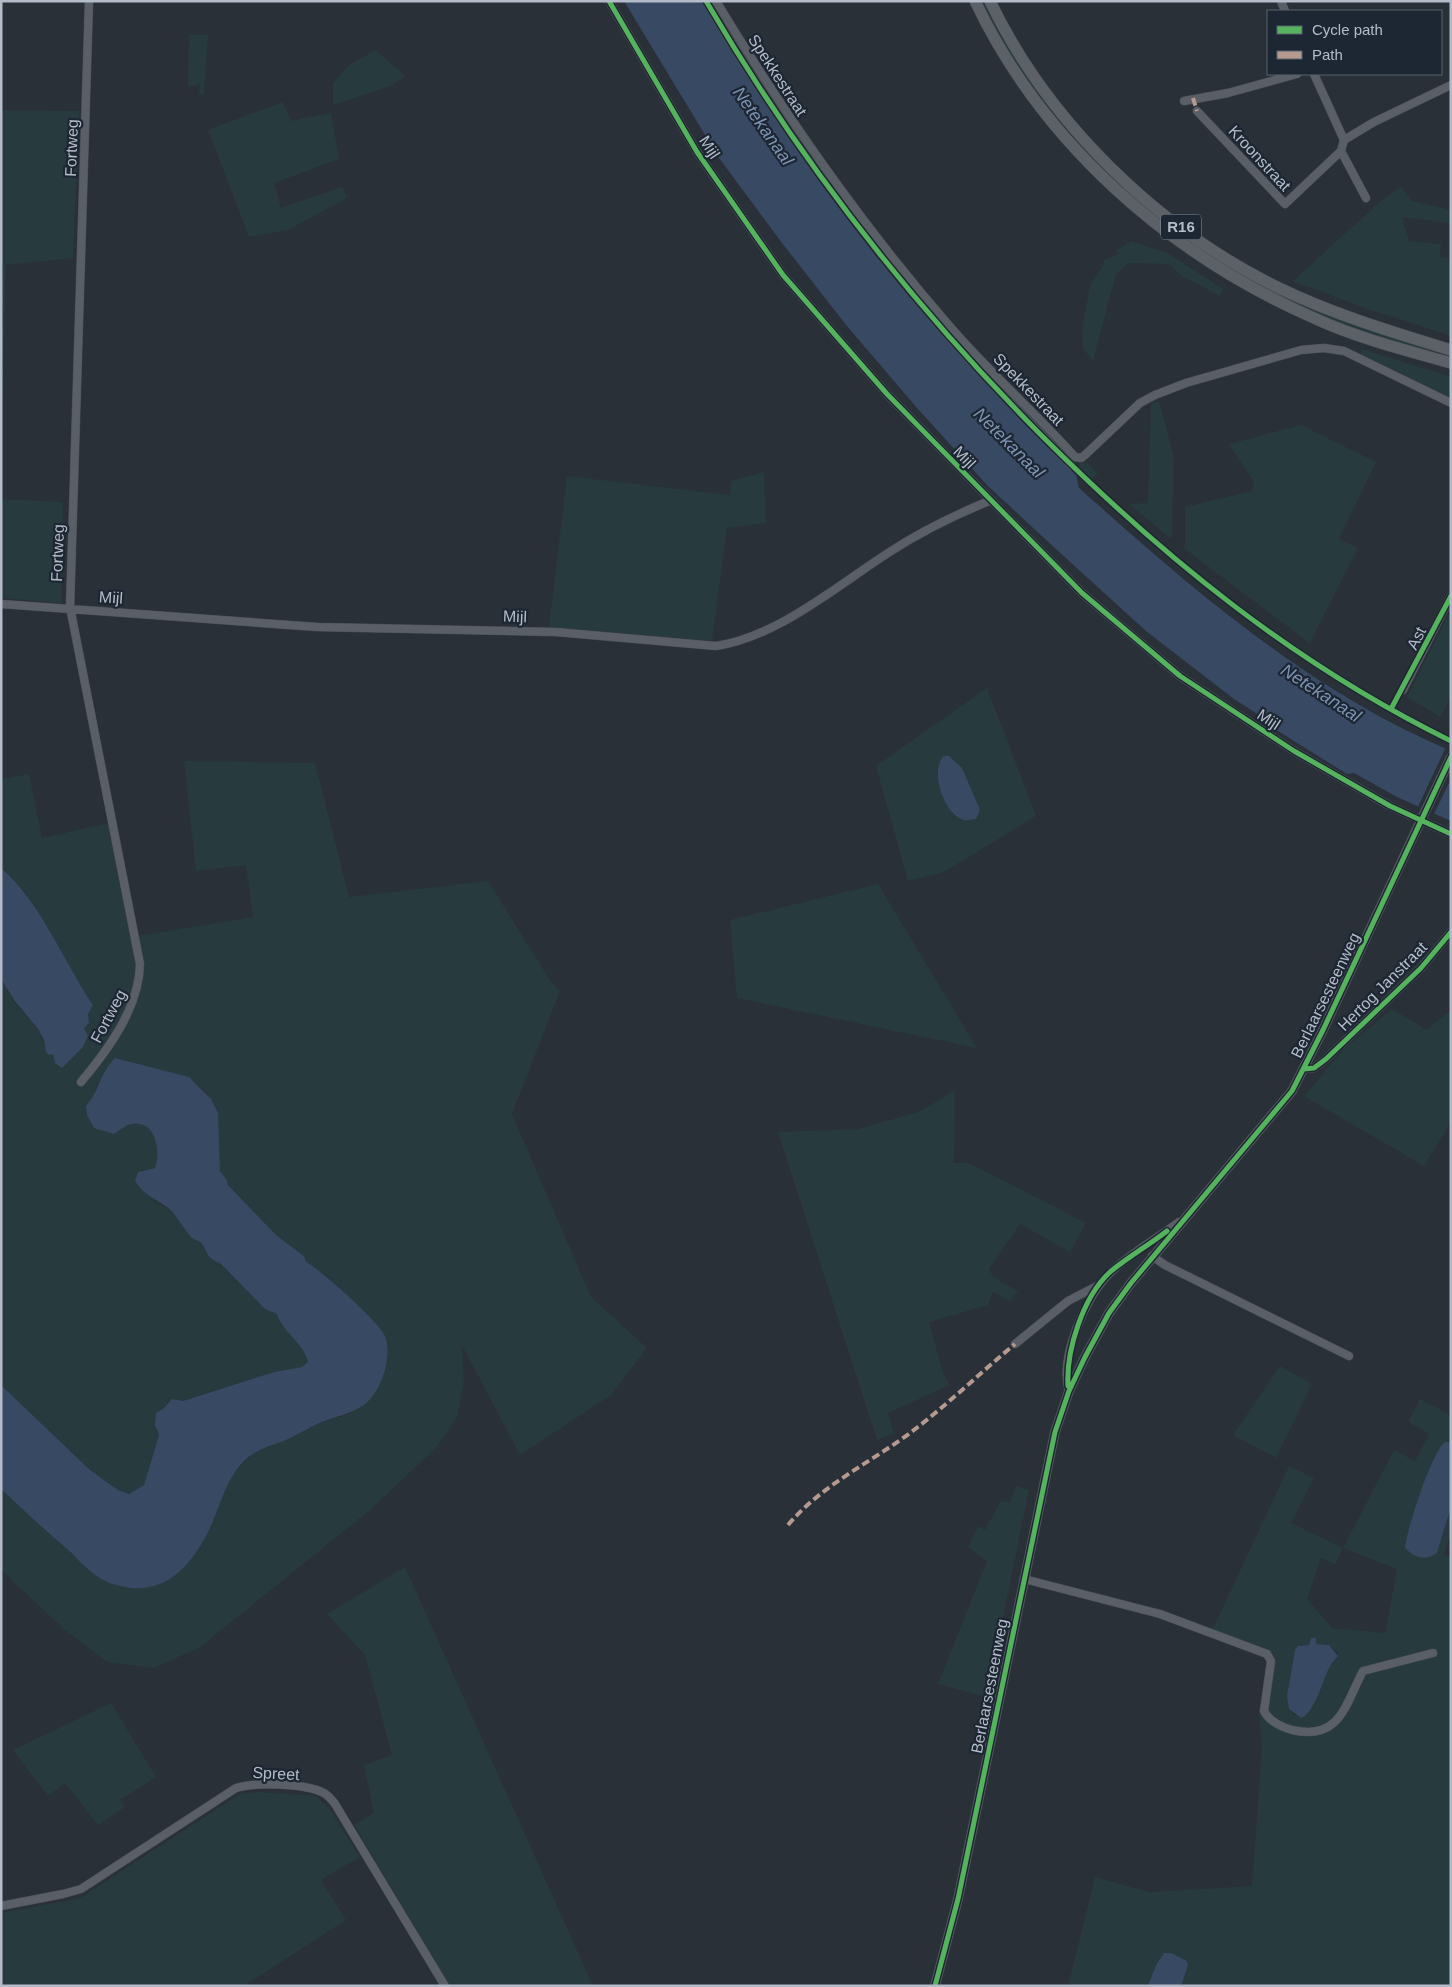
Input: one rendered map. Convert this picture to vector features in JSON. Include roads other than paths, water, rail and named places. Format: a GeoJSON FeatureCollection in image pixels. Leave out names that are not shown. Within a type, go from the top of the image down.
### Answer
{"type":"FeatureCollection","features":[{"type":"Feature","properties":{"kind":"main road","name":"R16"},"geometry":{"type":"LineString","coordinates":[[975,1],[1009,63],[1049,117],[1099,173],[1160,227],[1244,284],[1315,319],[1451,363]]}},
{"type":"Feature","properties":{"kind":"main road","name":"R16"},"geometry":{"type":"LineString","coordinates":[[990,1],[1020,56],[1084,138],[1136,190],[1179,225],[1227,258],[1276,287],[1343,315],[1451,350]]}},
{"type":"Feature","properties":{"kind":"street","name":"Fortweg"},"geometry":{"type":"LineString","coordinates":[[81,1082],[98,1062],[129,1009],[137,989],[140,964],[70,607],[89,1]]}},
{"type":"Feature","properties":{"kind":"street","name":"Mijl"},"geometry":{"type":"LineString","coordinates":[[609,1],[697,152],[783,275],[887,394],[989,501],[1082,593],[1180,676],[1294,751],[1390,806],[1451,834]]}},
{"type":"Feature","properties":{"kind":"street"},"geometry":{"type":"LineString","coordinates":[[706,1],[772,106],[833,194],[884,260],[951,339],[1072,466]]}},
{"type":"Feature","properties":{"kind":"street","name":"Spekkestraat"},"geometry":{"type":"LineString","coordinates":[[716,1],[794,126],[875,236],[953,330],[1076,457],[1081,458],[1086,455],[1140,403],[1155,395],[1186,383],[1309,349],[1331,348],[1344,351],[1451,404]]}},
{"type":"Feature","properties":{"kind":"street"},"geometry":{"type":"LineString","coordinates":[[1184,101],[1293,75]]}},
{"type":"Feature","properties":{"kind":"street"},"geometry":{"type":"LineString","coordinates":[[1314,75],[1344,140],[1341,151],[1366,198]]}},
{"type":"Feature","properties":{"kind":"street"},"geometry":{"type":"LineString","coordinates":[[1344,140],[1374,122],[1451,85]]}},
{"type":"Feature","properties":{"kind":"street","name":"Kroonstraat"},"geometry":{"type":"LineString","coordinates":[[1197,111],[1285,204],[1341,151]]}},
{"type":"Feature","properties":{"kind":"street","name":"Mijl"},"geometry":{"type":"LineString","coordinates":[[1,604],[70,607],[317,627],[546,632],[716,646],[741,640],[773,626],[906,541],[989,501]]}},
{"type":"Feature","properties":{"kind":"street","name":"Ast"},"geometry":{"type":"LineString","coordinates":[[1403,690],[1451,596]]}},
{"type":"Feature","properties":{"kind":"street","name":"Berlaarsesteenweg"},"geometry":{"type":"LineString","coordinates":[[935,1986],[958,1899],[1053,1440],[1069,1391],[1109,1313],[1152,1256],[1277,1112],[1292,1091],[1451,757]]}},
{"type":"Feature","properties":{"kind":"street","name":"Hertog Janstraat"},"geometry":{"type":"LineString","coordinates":[[1304,1069],[1314,1068],[1326,1059],[1419,970],[1451,932]]}},
{"type":"Feature","properties":{"kind":"street","name":"Berlaarsesteenweg"},"geometry":{"type":"LineString","coordinates":[[1069,1391],[1067,1385],[1069,1354],[1077,1326],[1099,1285],[1110,1273],[1183,1219]]}},
{"type":"Feature","properties":{"kind":"street"},"geometry":{"type":"LineString","coordinates":[[1152,1256],[1200,1282],[1350,1356]]}},
{"type":"Feature","properties":{"kind":"street","name":"Berlaarsesteenweg"},"geometry":{"type":"LineString","coordinates":[[1015,1344],[1068,1301],[1099,1285]]}},
{"type":"Feature","properties":{"kind":"street"},"geometry":{"type":"LineString","coordinates":[[1024,1579],[1160,1614],[1267,1654],[1271,1660],[1264,1711],[1274,1722],[1301,1732],[1315,1733],[1335,1723],[1363,1670],[1433,1653]]}},
{"type":"Feature","properties":{"kind":"street","name":"Spreet"},"geometry":{"type":"LineString","coordinates":[[1,1906],[81,1889],[236,1788],[259,1784],[312,1790],[324,1793],[335,1804],[445,1986]]}},
{"type":"Feature","properties":{"kind":"water","name":"Netekanaal"},"geometry":{"type":"Polygon","coordinates":[[[624,1],[702,1],[780,124],[821,184],[865,242],[889,273],[967,362],[1076,475],[1079,488],[1209,600],[1254,635],[1349,699],[1399,727],[1451,751],[1451,821],[1397,797],[1354,773],[1347,774],[1265,723],[1262,717],[1234,699],[1146,631],[988,486],[917,408],[847,326],[782,243],[719,158],[624,1]]]}},
{"type":"Feature","properties":{"kind":"water"},"geometry":{"type":"Polygon","coordinates":[[[944,756],[949,756],[962,768],[980,810],[976,819],[964,820],[957,816],[950,810],[945,801],[938,781],[938,771],[944,756]]]}},
{"type":"Feature","properties":{"kind":"water"},"geometry":{"type":"Polygon","coordinates":[[[1,868],[28,897],[93,1005],[88,1014],[89,1023],[84,1028],[88,1036],[83,1047],[62,1068],[55,1063],[53,1054],[49,1055],[46,1052],[44,1040],[38,1029],[14,1000],[1,979],[1,868]]]}},
{"type":"Feature","properties":{"kind":"water"},"geometry":{"type":"Polygon","coordinates":[[[115,1058],[189,1077],[211,1099],[218,1113],[220,1171],[227,1180],[228,1185],[276,1235],[304,1256],[306,1262],[323,1274],[361,1308],[381,1329],[387,1344],[384,1374],[376,1392],[370,1399],[354,1411],[322,1422],[286,1440],[263,1448],[244,1461],[227,1487],[210,1528],[193,1557],[183,1569],[171,1578],[158,1585],[144,1588],[128,1588],[110,1583],[98,1577],[1,1489],[1,1385],[90,1470],[118,1490],[129,1494],[144,1485],[159,1435],[155,1425],[156,1413],[164,1408],[172,1399],[183,1401],[274,1372],[302,1367],[308,1362],[306,1355],[284,1327],[277,1314],[265,1309],[220,1263],[210,1257],[202,1244],[192,1238],[171,1210],[146,1194],[135,1181],[138,1172],[155,1168],[157,1161],[155,1138],[147,1127],[140,1124],[132,1124],[114,1134],[94,1128],[87,1115],[86,1106],[115,1058]]]}},
{"type":"Feature","properties":{"kind":"water"},"geometry":{"type":"Polygon","coordinates":[[[1445,1442],[1451,1442],[1451,1507],[1437,1553],[1424,1558],[1416,1556],[1405,1548],[1415,1509],[1427,1475],[1439,1449],[1445,1442]]]}},
{"type":"Feature","properties":{"kind":"water"},"geometry":{"type":"Polygon","coordinates":[[[1311,1638],[1316,1638],[1316,1644],[1329,1645],[1338,1656],[1330,1666],[1314,1704],[1306,1715],[1301,1718],[1289,1709],[1287,1696],[1295,1650],[1298,1646],[1309,1645],[1311,1638]]]}},
{"type":"Feature","properties":{"kind":"water"},"geometry":{"type":"Polygon","coordinates":[[[1164,1953],[1171,1953],[1187,1961],[1188,1965],[1181,1986],[1148,1986],[1156,1965],[1164,1953]]]}}]}
